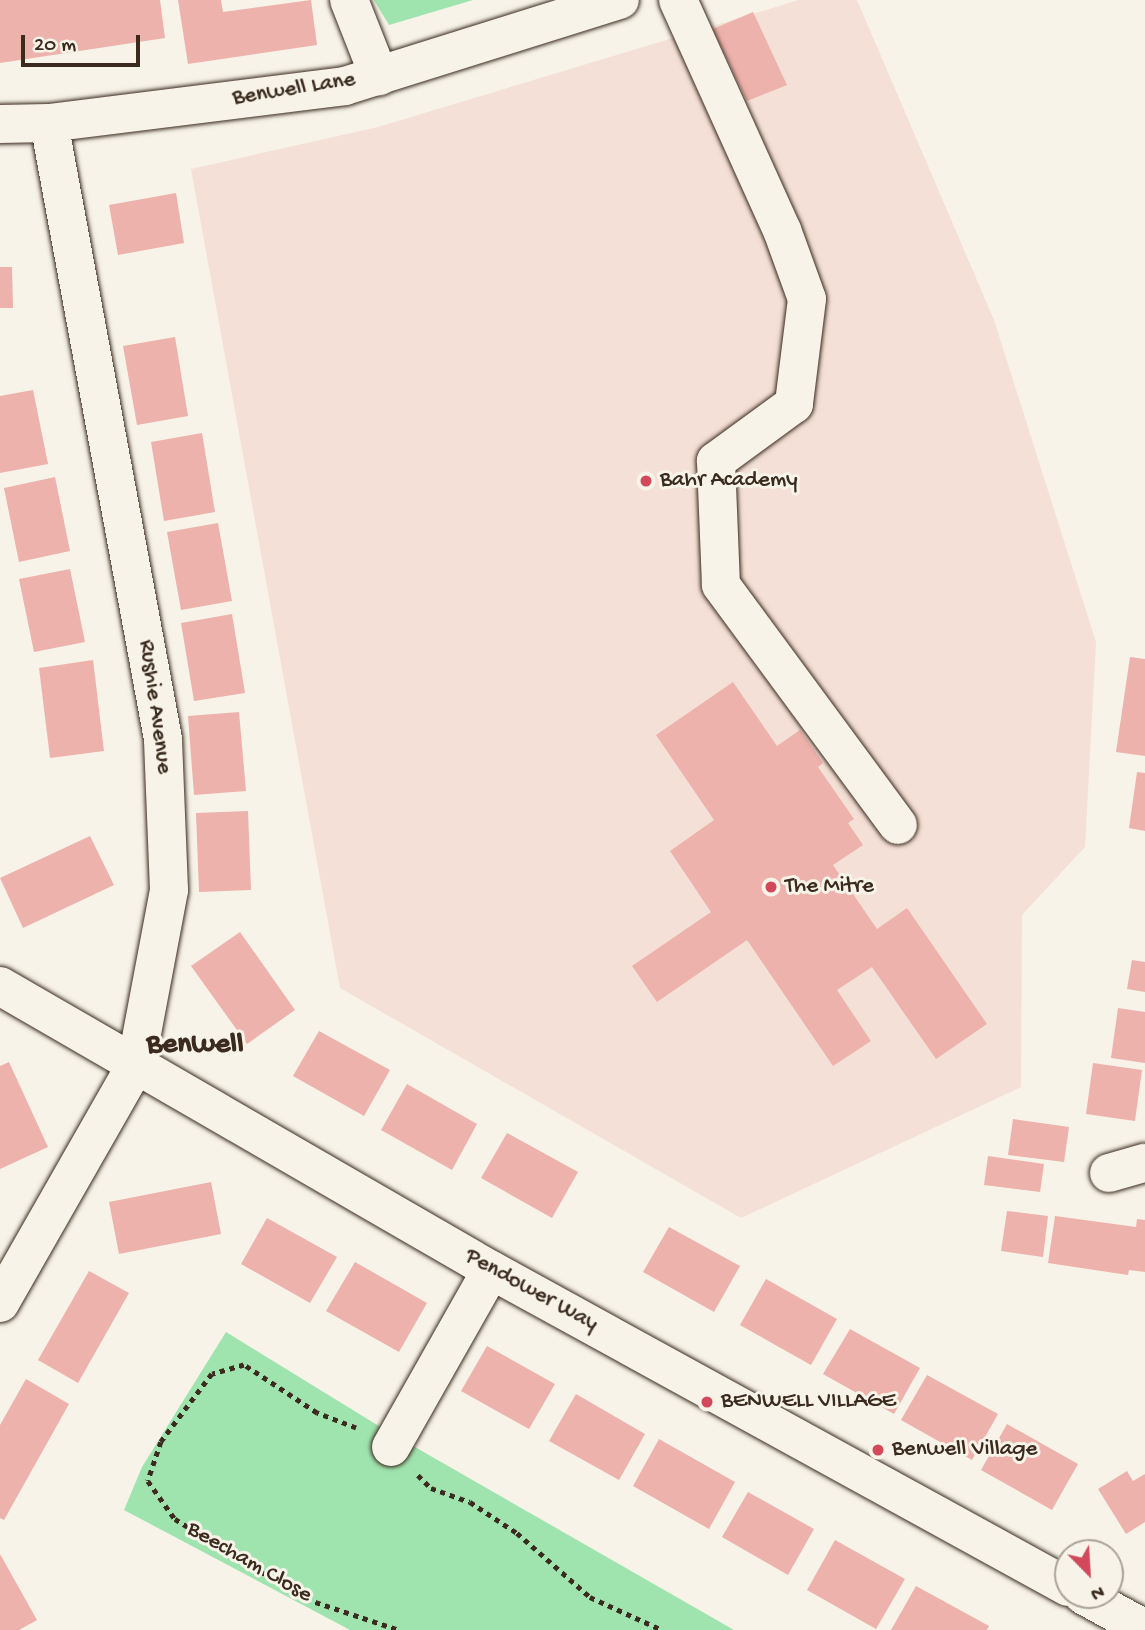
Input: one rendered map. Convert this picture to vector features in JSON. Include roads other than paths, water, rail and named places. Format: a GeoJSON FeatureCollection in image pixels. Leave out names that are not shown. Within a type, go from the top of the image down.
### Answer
{"type":"FeatureCollection","features":[{"type":"Feature","properties":{"kind":"street"},"geometry":{"type":"LineString","coordinates":[[349,0],[379,76]]}},
{"type":"Feature","properties":{"kind":"street","name":"Benwell Lane"},"geometry":{"type":"LineString","coordinates":[[0,124],[49,122],[345,86],[620,0]]}},
{"type":"Feature","properties":{"kind":"street"},"geometry":{"type":"LineString","coordinates":[[678,0],[782,230],[807,299],[794,404],[716,461],[722,584],[898,825]]}},
{"type":"Feature","properties":{"kind":"street","name":"Rushie Avenue"},"geometry":{"type":"LineString","coordinates":[[0,1303],[136,1065],[169,890],[163,739],[49,122]]}},
{"type":"Feature","properties":{"kind":"street","name":"Pendower Way"},"geometry":{"type":"LineString","coordinates":[[0,986],[491,1270],[1054,1579]]}},
{"type":"Feature","properties":{"kind":"street"},"geometry":{"type":"LineString","coordinates":[[1109,1173],[1145,1163]]}},
{"type":"Feature","properties":{"kind":"street"},"geometry":{"type":"LineString","coordinates":[[391,1447],[491,1270]]}},
{"type":"Feature","properties":{"kind":"street"},"geometry":{"type":"LineString","coordinates":[[1109,1609],[1145,1629]]}},
{"type":"Feature","properties":{"kind":"place","name":"Bahr Academy"},"geometry":{"type":"Point","coordinates":[646,481]}},
{"type":"Feature","properties":{"kind":"place","name":"The Mitre"},"geometry":{"type":"Point","coordinates":[771,887]}},
{"type":"Feature","properties":{"kind":"place","name":"BENWELL VILLAGE"},"geometry":{"type":"Point","coordinates":[707,1402]}},
{"type":"Feature","properties":{"kind":"place","name":"Benwell Village"},"geometry":{"type":"Point","coordinates":[878,1450]}},
{"type":"Feature","properties":{"kind":"district","name":"Benwell"},"geometry":{"type":"Point","coordinates":[195,1046]}}]}
